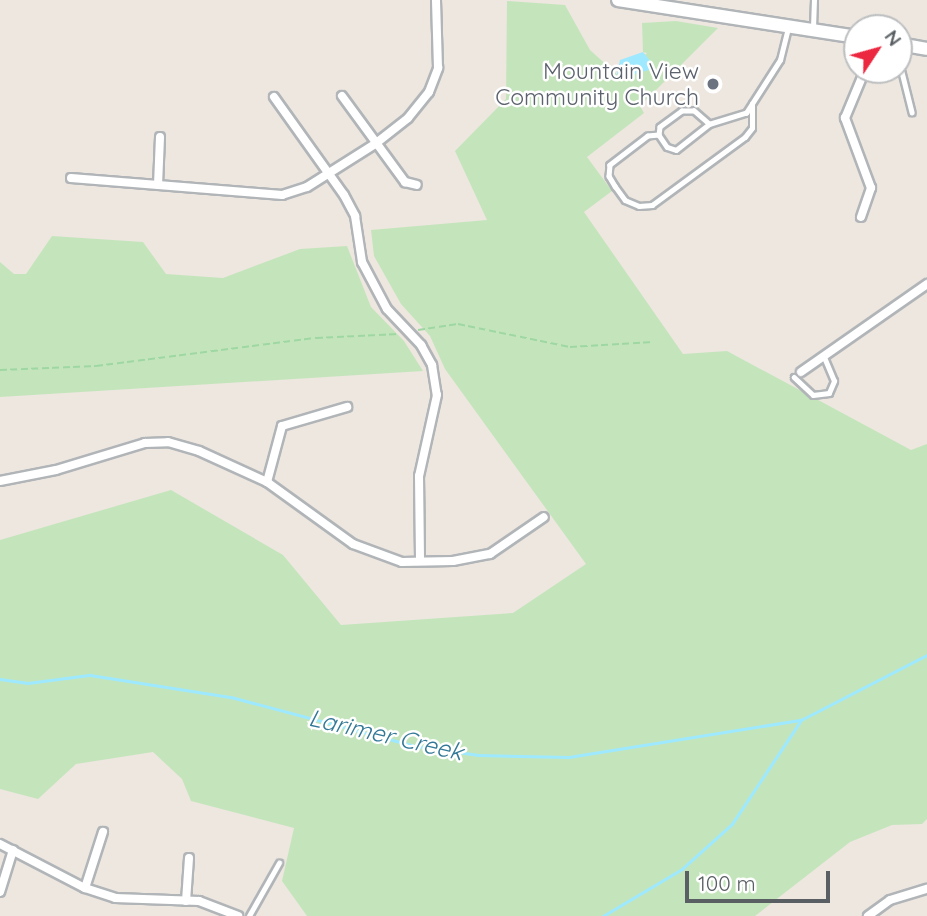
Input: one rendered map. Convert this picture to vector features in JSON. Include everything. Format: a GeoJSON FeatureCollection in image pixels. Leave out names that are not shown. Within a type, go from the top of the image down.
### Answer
{"type":"FeatureCollection","features":[{"type":"Feature","properties":{"kind":"main road"},"geometry":{"type":"LineString","coordinates":[[625,1],[843,34]]}},
{"type":"Feature","properties":{"kind":"street"},"geometry":{"type":"LineString","coordinates":[[71,178],[282,195],[328,176],[408,118],[429,92],[438,68],[436,0]]}},
{"type":"Feature","properties":{"kind":"street"},"geometry":{"type":"LineString","coordinates":[[859,84],[845,118],[871,188],[861,217]]}},
{"type":"Feature","properties":{"kind":"street"},"geometry":{"type":"LineString","coordinates":[[342,96],[405,182],[417,185]]}},
{"type":"Feature","properties":{"kind":"street"},"geometry":{"type":"LineString","coordinates":[[274,97],[355,216],[362,262],[387,309],[432,365],[437,395],[419,476],[420,561]]}},
{"type":"Feature","properties":{"kind":"street"},"geometry":{"type":"LineString","coordinates":[[158,185],[160,137]]}},
{"type":"Feature","properties":{"kind":"street"},"geometry":{"type":"LineString","coordinates":[[797,375],[927,284]]}},
{"type":"Feature","properties":{"kind":"street"},"geometry":{"type":"LineString","coordinates":[[267,482],[282,426],[347,407]]}},
{"type":"Feature","properties":{"kind":"street"},"geometry":{"type":"LineString","coordinates":[[0,481],[56,470],[145,443],[168,442],[199,451],[267,482],[354,544],[380,557],[420,561],[453,561],[490,554],[544,517]]}},
{"type":"Feature","properties":{"kind":"street"},"geometry":{"type":"LineString","coordinates":[[85,888],[103,832]]}},
{"type":"Feature","properties":{"kind":"street"},"geometry":{"type":"LineString","coordinates":[[0,844],[85,888],[115,898],[199,901],[238,916]]}},
{"type":"Feature","properties":{"kind":"street"},"geometry":{"type":"LineString","coordinates":[[0,892],[13,850]]}},
{"type":"Feature","properties":{"kind":"street"},"geometry":{"type":"LineString","coordinates":[[186,901],[189,858]]}},
{"type":"Feature","properties":{"kind":"street"},"geometry":{"type":"LineString","coordinates":[[868,916],[890,901],[927,889]]}},
{"type":"Feature","properties":{"kind":"lane"},"geometry":{"type":"LineString","coordinates":[[813,29],[814,0]]}},
{"type":"Feature","properties":{"kind":"lane"},"geometry":{"type":"LineString","coordinates":[[709,124],[694,111],[682,111],[660,127],[659,135],[667,147],[676,150],[709,124],[746,113],[780,60],[789,25]]}},
{"type":"Feature","properties":{"kind":"lane"},"geometry":{"type":"LineString","coordinates":[[905,84],[912,112]]}},
{"type":"Feature","properties":{"kind":"lane"},"geometry":{"type":"LineString","coordinates":[[659,135],[648,136],[610,165],[609,176],[615,186],[625,200],[639,206],[652,205],[745,137],[752,128],[752,104]]}},
{"type":"Feature","properties":{"kind":"lane"},"geometry":{"type":"LineString","coordinates":[[797,375],[813,395],[832,391],[833,374],[824,356]]}},
{"type":"Feature","properties":{"kind":"lane"},"geometry":{"type":"LineString","coordinates":[[250,916],[279,863]]}},
{"type":"Feature","properties":{"kind":"path"},"geometry":{"type":"LineString","coordinates":[[0,370],[96,366],[316,338],[385,337],[457,324],[570,347],[653,342]]}},
{"type":"Feature","properties":{"kind":"green space"},"geometry":{"type":"Polygon","coordinates":[[[507,1],[565,5],[590,50],[621,78],[647,53],[643,52],[642,23],[676,21],[718,28],[640,106],[644,113],[587,157],[612,191],[584,212],[683,354],[727,351],[911,450],[927,444],[927,819],[922,824],[892,825],[850,842],[755,916],[307,916],[282,881],[294,828],[191,801],[182,779],[153,752],[76,764],[38,799],[0,789],[0,540],[171,490],[283,555],[341,625],[513,613],[586,564],[445,369],[430,336],[401,304],[374,256],[371,230],[487,220],[455,151],[506,99],[507,1]]]}},
{"type":"Feature","properties":{"kind":"green space"},"geometry":{"type":"Polygon","coordinates":[[[52,236],[143,242],[166,274],[223,278],[300,249],[347,246],[371,307],[404,341],[423,371],[0,397],[0,262],[14,274],[26,274],[52,236]]]}},
{"type":"Feature","properties":{"kind":"water"},"geometry":{"type":"Polygon","coordinates":[[[643,52],[652,63],[649,70],[621,78],[617,74],[620,60],[643,52]]]}},
{"type":"Feature","properties":{"kind":"waterway","name":"Larimer Creek"},"geometry":{"type":"LineString","coordinates":[[0,679],[28,683],[90,675],[231,697],[415,746],[478,755],[569,757],[801,720],[927,655]]}},
{"type":"Feature","properties":{"kind":"waterway"},"geometry":{"type":"LineString","coordinates":[[603,916],[682,869],[732,824],[801,720]]}},
{"type":"Feature","properties":{"kind":"place","name":"Mountain View Community Church"},"geometry":{"type":"Point","coordinates":[713,84]}}]}
